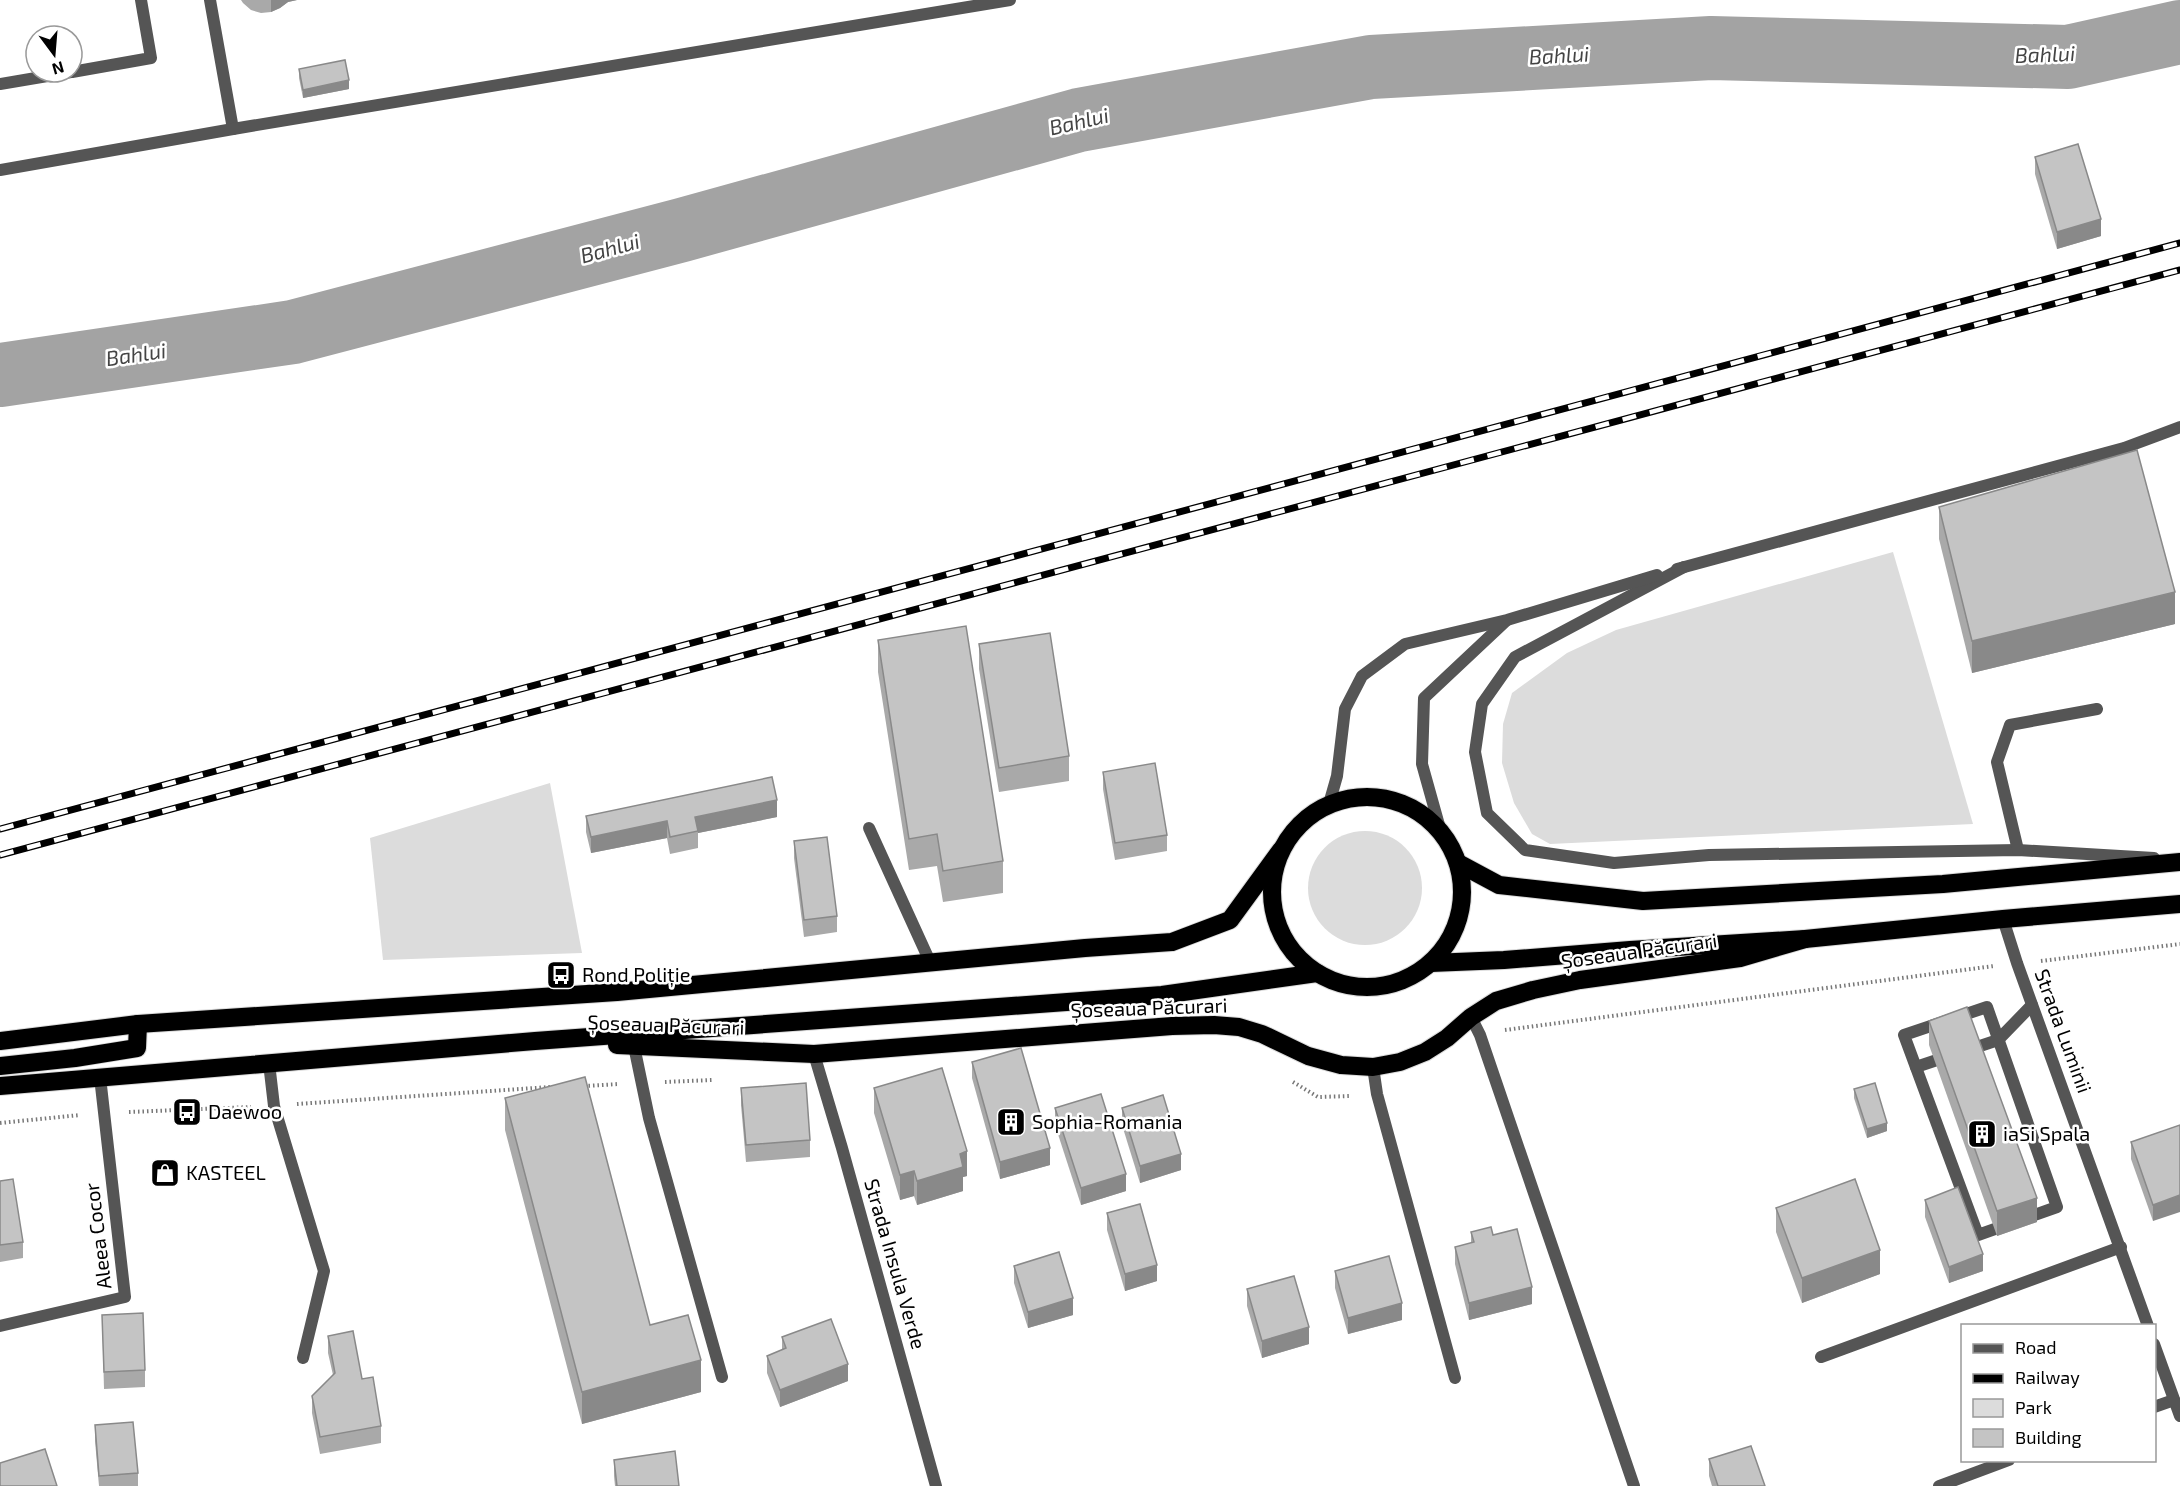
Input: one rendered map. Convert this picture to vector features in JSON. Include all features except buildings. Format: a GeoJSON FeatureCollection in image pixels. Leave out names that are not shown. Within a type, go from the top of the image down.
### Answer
{"type":"FeatureCollection","features":[{"type":"Feature","properties":{"kind":"highway"},"geometry":{"type":"LineString","coordinates":[[0,1041],[138,1024],[616,992],[1085,948],[1172,942],[1230,920],[1281,850],[1301,823],[1329,804],[1360,797],[1390,799],[1419,812],[1442,832],[1451,846],[1462,878],[1461,909],[1450,938],[1431,963],[1411,976],[1388,985],[1363,987],[1339,983],[1317,973],[1299,959],[1284,940],[1275,919],[1271,896],[1273,872],[1281,850]]}},
{"type":"Feature","properties":{"kind":"highway"},"geometry":{"type":"LineString","coordinates":[[1458,862],[1499,885],[1643,901],[1944,884],[2180,861]]}},
{"type":"Feature","properties":{"kind":"highway"},"geometry":{"type":"LineString","coordinates":[[1431,963],[1805,939],[2180,904]]}},
{"type":"Feature","properties":{"kind":"highway","name":"Șoseaua Păcurari"},"geometry":{"type":"LineString","coordinates":[[535,1041],[814,1053],[1172,1026],[1214,1025],[1239,1027],[1262,1034],[1308,1056],[1341,1065],[1373,1067],[1400,1062],[1425,1052],[1496,1001],[1533,990],[1580,980],[1740,958],[1805,939]]}},
{"type":"Feature","properties":{"kind":"highway"},"geometry":{"type":"LineString","coordinates":[[0,1086],[535,1041],[1162,995],[1317,973]]}},
{"type":"Feature","properties":{"kind":"highway"},"geometry":{"type":"LineString","coordinates":[[0,1066],[75,1058],[137,1048],[138,1024]]}},
{"type":"Feature","properties":{"kind":"street"},"geometry":{"type":"LineString","coordinates":[[84,70],[151,58],[141,0]]}},
{"type":"Feature","properties":{"kind":"street"},"geometry":{"type":"LineString","coordinates":[[210,0],[233,129]]}},
{"type":"Feature","properties":{"kind":"street"},"geometry":{"type":"LineString","coordinates":[[0,170],[1010,0]]}},
{"type":"Feature","properties":{"kind":"street"},"geometry":{"type":"LineString","coordinates":[[0,84],[24,80]]}},
{"type":"Feature","properties":{"kind":"street"},"geometry":{"type":"LineString","coordinates":[[1329,804],[1337,776],[1345,709],[1362,676],[1405,644],[1507,620],[1684,567],[2124,448],[2180,427]]}},
{"type":"Feature","properties":{"kind":"street"},"geometry":{"type":"LineString","coordinates":[[1684,567],[1515,657],[1482,704],[1475,753],[1487,813],[1525,850],[1614,863],[1709,855],[2018,849],[2180,861]]}},
{"type":"Feature","properties":{"kind":"street"},"geometry":{"type":"LineString","coordinates":[[1442,832],[1422,764],[1424,698],[1507,620]]}},
{"type":"Feature","properties":{"kind":"street"},"geometry":{"type":"LineString","coordinates":[[2018,849],[1997,762],[2010,725],[2097,709]]}},
{"type":"Feature","properties":{"kind":"street"},"geometry":{"type":"LineString","coordinates":[[869,828],[931,964]]}},
{"type":"Feature","properties":{"kind":"street","name":"Strada Luminii"},"geometry":{"type":"LineString","coordinates":[[2003,919],[2147,1324]]}},
{"type":"Feature","properties":{"kind":"street"},"geometry":{"type":"LineString","coordinates":[[1916,1067],[1998,1040],[2032,1005]]}},
{"type":"Feature","properties":{"kind":"street"},"geometry":{"type":"LineString","coordinates":[[1986,1007],[1998,1040],[2057,1208],[1978,1235],[1904,1035],[1986,1007]]}},
{"type":"Feature","properties":{"kind":"street"},"geometry":{"type":"LineString","coordinates":[[1471,1017],[1480,1035],[1634,1486]]}},
{"type":"Feature","properties":{"kind":"street"},"geometry":{"type":"LineString","coordinates":[[634,1046],[649,1118],[722,1377]]}},
{"type":"Feature","properties":{"kind":"street","name":"Strada Insula Verde"},"geometry":{"type":"LineString","coordinates":[[814,1053],[936,1486]]}},
{"type":"Feature","properties":{"kind":"street"},"geometry":{"type":"LineString","coordinates":[[269,1063],[274,1106],[324,1271],[303,1358]]}},
{"type":"Feature","properties":{"kind":"street"},"geometry":{"type":"LineString","coordinates":[[1373,1067],[1377,1095],[1455,1378]]}},
{"type":"Feature","properties":{"kind":"street","name":"Aleea Cocor"},"geometry":{"type":"LineString","coordinates":[[0,1326],[125,1297],[100,1077]]}},
{"type":"Feature","properties":{"kind":"street"},"geometry":{"type":"LineString","coordinates":[[1821,1357],[2121,1247]]}},
{"type":"Feature","properties":{"kind":"street"},"geometry":{"type":"LineString","coordinates":[[2156,1350],[2180,1416]]}},
{"type":"Feature","properties":{"kind":"street"},"geometry":{"type":"LineString","coordinates":[[2156,1406],[2174,1400]]}},
{"type":"Feature","properties":{"kind":"street"},"geometry":{"type":"LineString","coordinates":[[1939,1486],[2006,1462]]}},
{"type":"Feature","properties":{"kind":"green space"},"geometry":{"type":"Polygon","coordinates":[[[1893,552],[1973,824],[1550,844],[1532,834],[1514,803],[1502,763],[1503,724],[1512,693],[1567,653],[1616,630],[1893,552]]]}},
{"type":"Feature","properties":{"kind":"green space"},"geometry":{"type":"Polygon","coordinates":[[[550,783],[582,953],[383,960],[370,838],[550,783]]]}},
{"type":"Feature","properties":{"kind":"green space"},"geometry":{"type":"Polygon","coordinates":[[[1365,831],[1387,835],[1406,847],[1418,866],[1422,888],[1418,910],[1406,929],[1387,941],[1365,945],[1343,941],[1324,929],[1312,910],[1308,888],[1312,866],[1324,847],[1343,835],[1365,831]]]}},
{"type":"Feature","properties":{"kind":"waterway","name":"Bahlui"},"geometry":{"type":"LineString","coordinates":[[0,375],[293,332],[682,230],[1079,120],[1371,67],[1711,48],[2068,57],[2180,32]]}},
{"type":"Feature","properties":{"kind":"railway"},"geometry":{"type":"LineString","coordinates":[[0,829],[2180,243]]}},
{"type":"Feature","properties":{"kind":"railway"},"geometry":{"type":"LineString","coordinates":[[0,855],[2180,270]]}},
{"type":"Feature","properties":{"kind":"place","name":"Rond Poliție"},"geometry":{"type":"Point","coordinates":[561,975]}},
{"type":"Feature","properties":{"kind":"place","name":"Daewoo"},"geometry":{"type":"Point","coordinates":[187,1112]}},
{"type":"Feature","properties":{"kind":"place","name":"Sophia-Romania"},"geometry":{"type":"Point","coordinates":[1011,1122]}},
{"type":"Feature","properties":{"kind":"place","name":"iaSi Spala"},"geometry":{"type":"Point","coordinates":[1982,1134]}},
{"type":"Feature","properties":{"kind":"place","name":"KASTEEL"},"geometry":{"type":"Point","coordinates":[165,1173]}}]}
